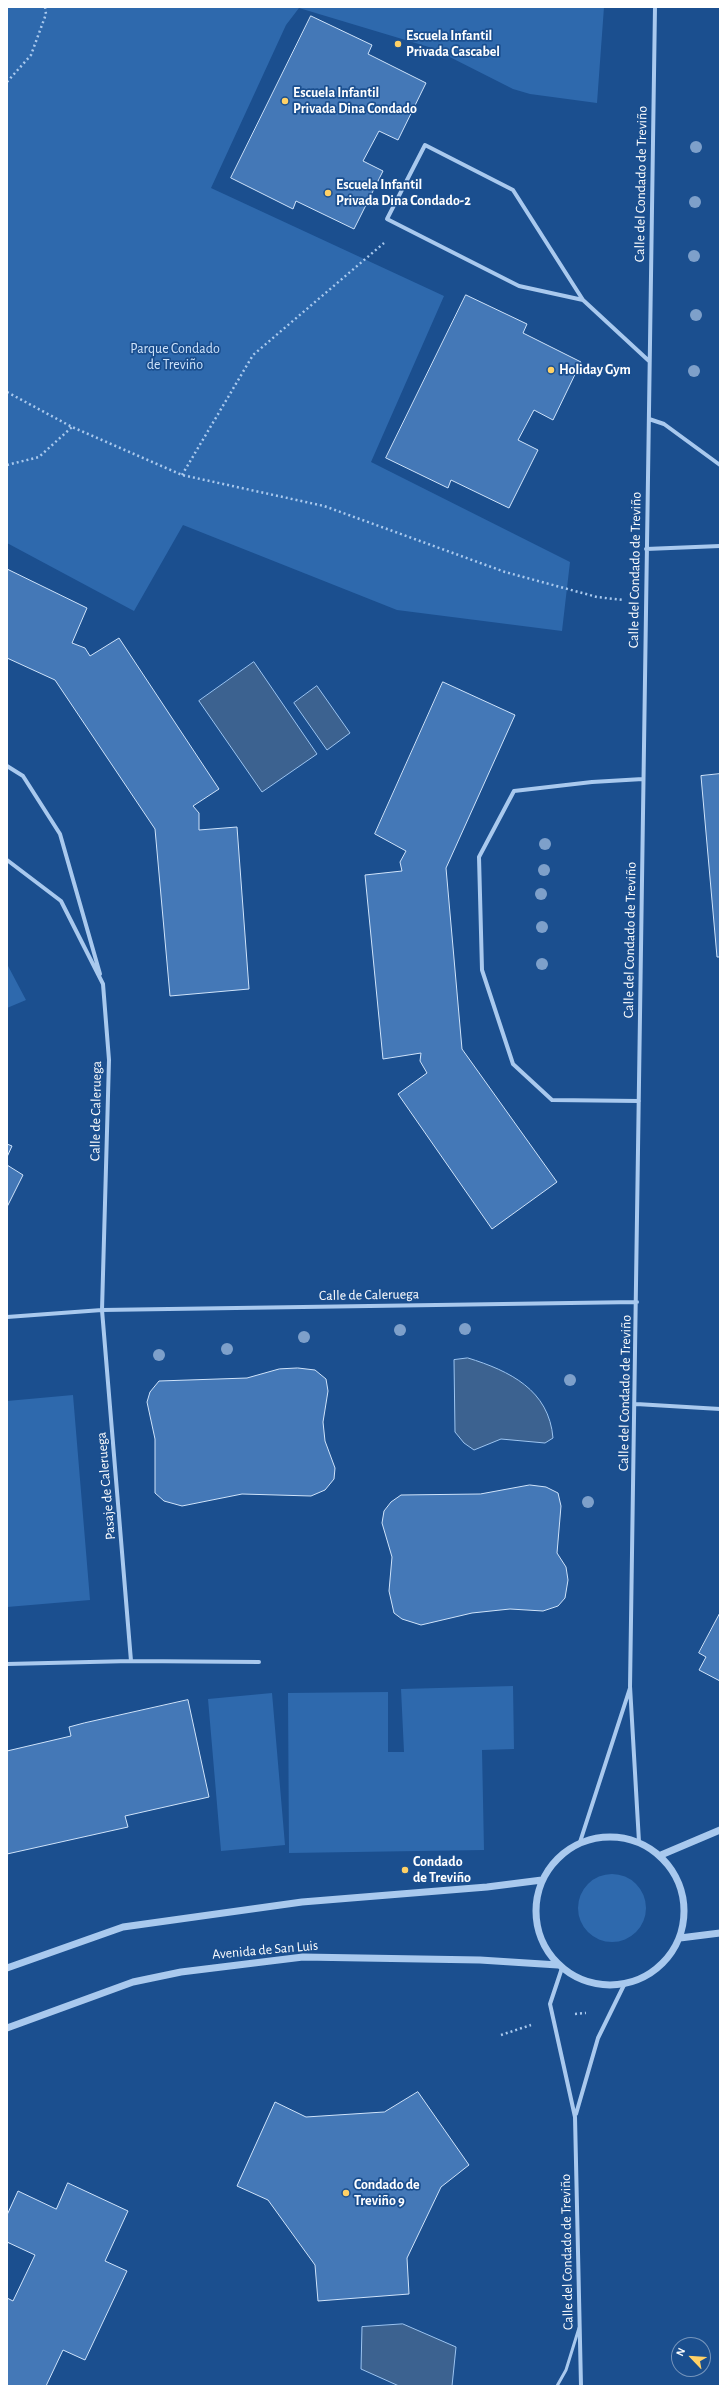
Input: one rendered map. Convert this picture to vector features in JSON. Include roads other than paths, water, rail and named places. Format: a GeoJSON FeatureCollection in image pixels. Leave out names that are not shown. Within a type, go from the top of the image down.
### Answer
{"type":"FeatureCollection","features":[{"type":"Feature","properties":{"kind":"street","name":"Calle del Condado de Treviño"},"geometry":{"type":"LineString","coordinates":[[639,1842],[630,1686],[636,1404],[646,549],[655,7]]}},
{"type":"Feature","properties":{"kind":"street"},"geometry":{"type":"LineString","coordinates":[[583,300],[519,286],[387,219],[425,145],[513,190],[583,300],[649,361]]}},
{"type":"Feature","properties":{"kind":"street"},"geometry":{"type":"LineString","coordinates":[[648,419],[664,424],[720,465]]}},
{"type":"Feature","properties":{"kind":"street"},"geometry":{"type":"LineString","coordinates":[[646,549],[720,546]]}},
{"type":"Feature","properties":{"kind":"street","name":"Calle de Caleruega"},"geometry":{"type":"LineString","coordinates":[[7,766],[23,776],[60,834],[103,984],[109,1060],[102,1310]]}},
{"type":"Feature","properties":{"kind":"street"},"geometry":{"type":"LineString","coordinates":[[639,1101],[552,1100],[513,1064],[482,970],[479,857],[514,791],[592,782],[643,779]]}},
{"type":"Feature","properties":{"kind":"street","name":"Calle de Caleruega"},"geometry":{"type":"LineString","coordinates":[[7,860],[61,901],[103,984]]}},
{"type":"Feature","properties":{"kind":"street","name":"Calle de Caleruega"},"geometry":{"type":"LineString","coordinates":[[7,1317],[102,1310],[637,1302]]}},
{"type":"Feature","properties":{"kind":"street","name":"Pasaje de Caleruega"},"geometry":{"type":"LineString","coordinates":[[102,1310],[131,1661]]}},
{"type":"Feature","properties":{"kind":"street"},"geometry":{"type":"LineString","coordinates":[[636,1404],[720,1409]]}},
{"type":"Feature","properties":{"kind":"street"},"geometry":{"type":"LineString","coordinates":[[7,1664],[131,1661],[259,1662]]}},
{"type":"Feature","properties":{"kind":"street","name":"Calle del Condado de Treviño"},"geometry":{"type":"LineString","coordinates":[[580,1842],[630,1686]]}},
{"type":"Feature","properties":{"kind":"street"},"geometry":{"type":"LineString","coordinates":[[661,1856],[720,1830]]}},
{"type":"Feature","properties":{"kind":"street"},"geometry":{"type":"LineString","coordinates":[[599,1836],[619,1836],[639,1842],[661,1856],[681,1887],[685,1913],[680,1938],[658,1969],[634,1982],[613,1986],[590,1983],[560,1967],[549,1955],[538,1931],[536,1905],[542,1880],[559,1856],[580,1842],[599,1836]]}},
{"type":"Feature","properties":{"kind":"street"},"geometry":{"type":"LineString","coordinates":[[7,1968],[123,1927],[302,1902],[487,1887],[542,1880]]}},
{"type":"Feature","properties":{"kind":"street"},"geometry":{"type":"LineString","coordinates":[[680,1938],[720,1933]]}},
{"type":"Feature","properties":{"kind":"street","name":"Avenida de San Luis"},"geometry":{"type":"LineString","coordinates":[[7,2028],[133,1982],[181,1972],[303,1957],[480,1960],[560,1967]]}},
{"type":"Feature","properties":{"kind":"street","name":"Calle del Condado de Treviño"},"geometry":{"type":"LineString","coordinates":[[560,1967],[550,2004],[576,2117],[582,2386]]}},
{"type":"Feature","properties":{"kind":"street","name":"Calle del Condado de Treviño"},"geometry":{"type":"LineString","coordinates":[[576,2117],[598,2038],[625,1984]]}},
{"type":"Feature","properties":{"kind":"lane"},"geometry":{"type":"LineString","coordinates":[[557,2386],[566,2370],[580,2326]]}},
{"type":"Feature","properties":{"kind":"place","name":"Escuela Infantil Privada Cascabel"},"geometry":{"type":"Point","coordinates":[398,44]}},
{"type":"Feature","properties":{"kind":"place","name":"Escuela Infantil Privada Dina Condado"},"geometry":{"type":"Point","coordinates":[285,101]}},
{"type":"Feature","properties":{"kind":"place","name":"Escuela Infantil Privada Dina Condado-2"},"geometry":{"type":"Point","coordinates":[328,193]}},
{"type":"Feature","properties":{"kind":"place","name":"Holiday Gym"},"geometry":{"type":"Point","coordinates":[551,370]}},
{"type":"Feature","properties":{"kind":"place","name":"Condado de Treviño"},"geometry":{"type":"Point","coordinates":[405,1870]}},
{"type":"Feature","properties":{"kind":"place","name":"Condado de Treviño 9"},"geometry":{"type":"Point","coordinates":[346,2193]}},
{"type":"Feature","properties":{"kind":"park label","name":"Parque Condado de Treviño"},"geometry":{"type":"Point","coordinates":[175,358]}}]}
